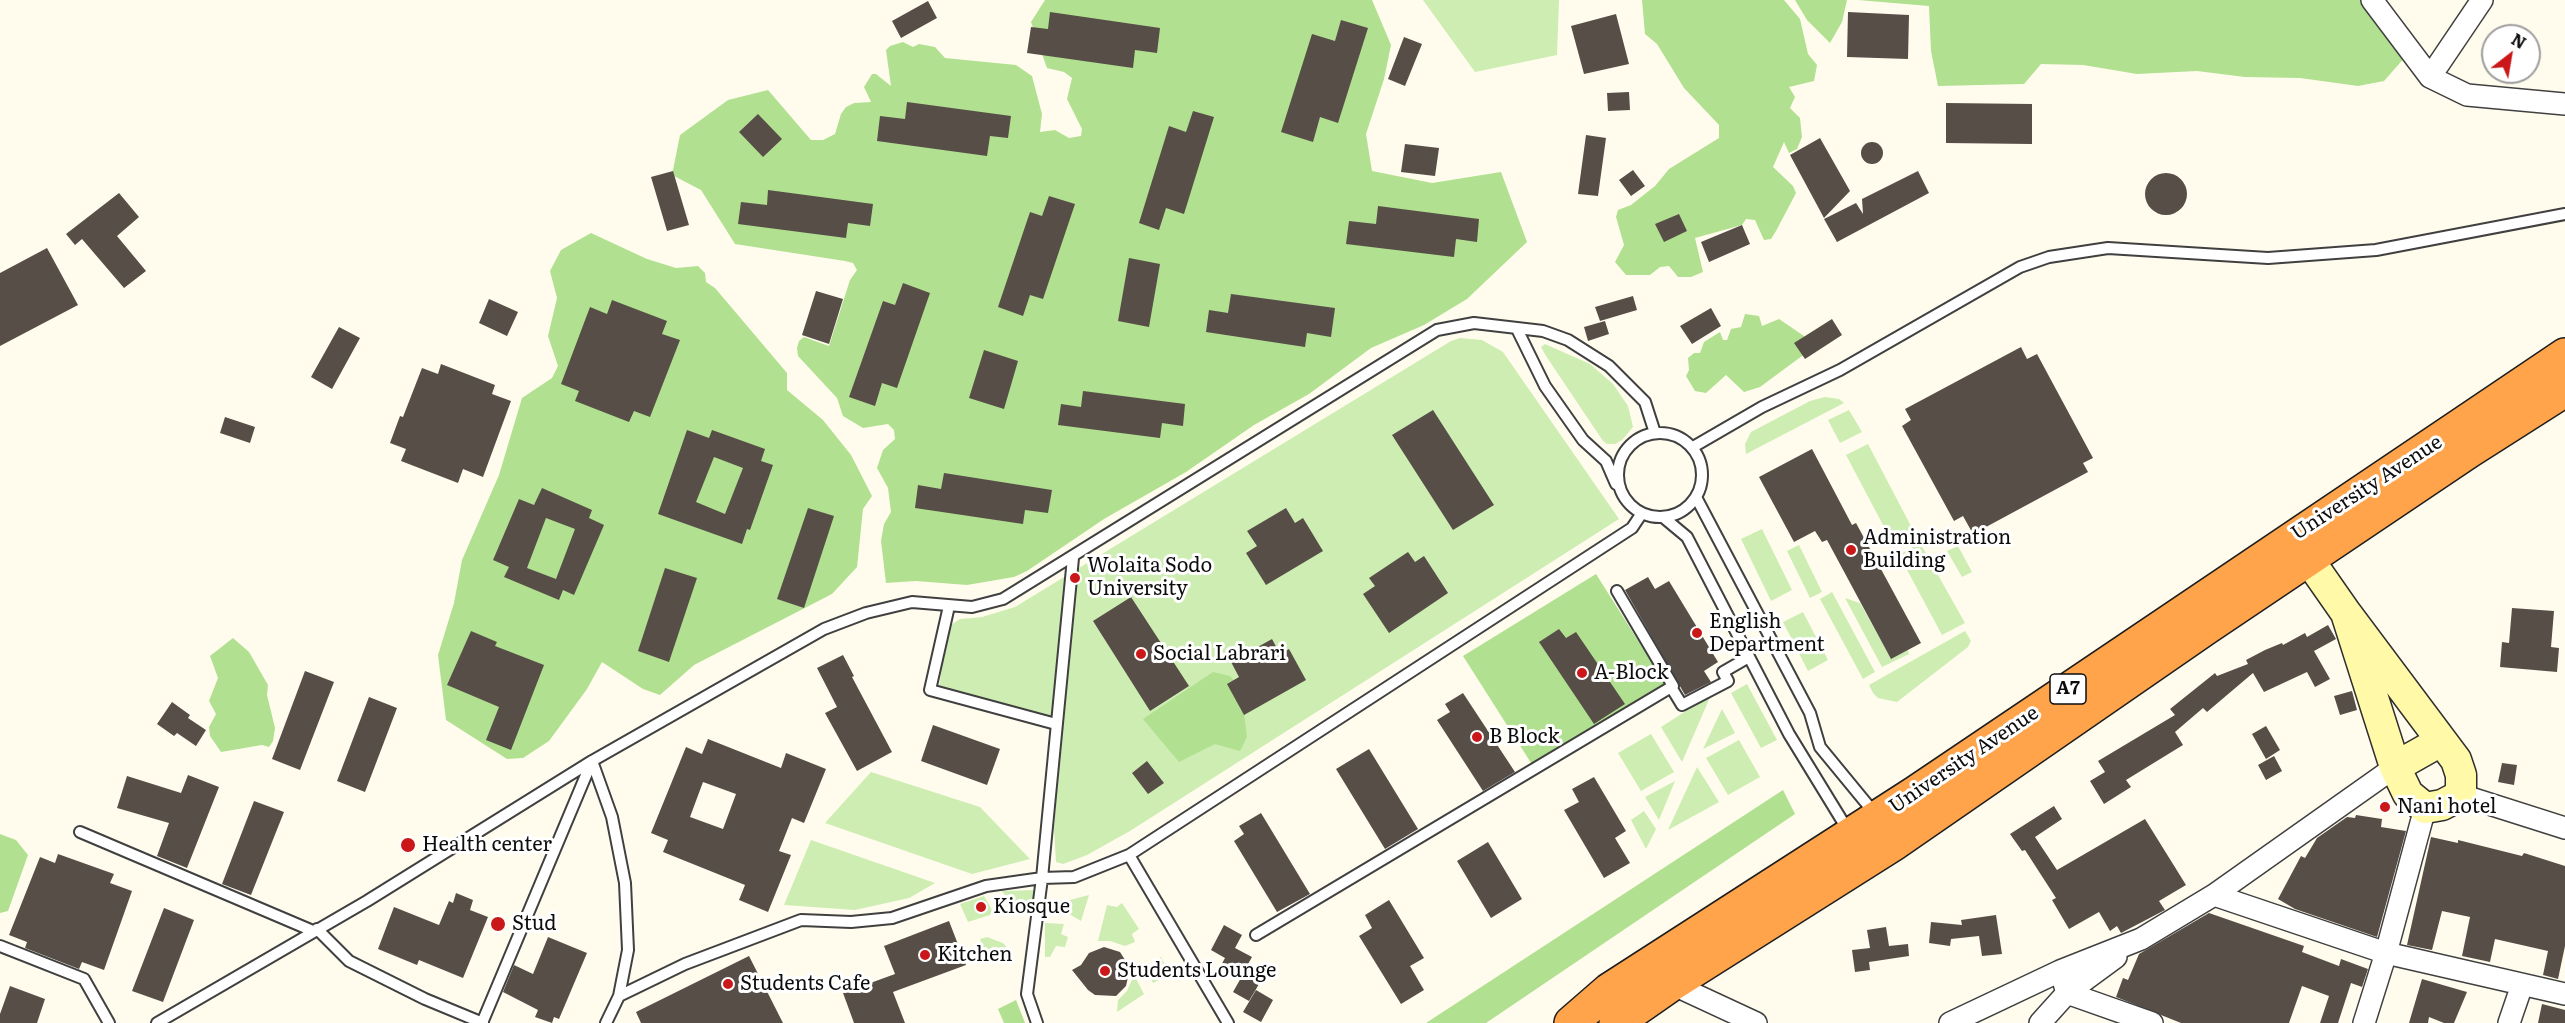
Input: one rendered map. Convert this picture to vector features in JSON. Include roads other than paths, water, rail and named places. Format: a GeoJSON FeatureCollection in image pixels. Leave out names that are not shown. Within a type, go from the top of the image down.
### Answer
{"type":"FeatureCollection","features":[{"type":"Feature","properties":{"kind":"highway","name":"University Avenue"},"geometry":{"type":"LineString","coordinates":[[1571,1023],[1609,990],[1878,818],[2565,355]]}},
{"type":"Feature","properties":{"kind":"highway","name":"University Avenue"},"geometry":{"type":"LineString","coordinates":[[1616,1023],[1672,984],[1895,843],[2196,635],[2469,451],[2565,390]]}},
{"type":"Feature","properties":{"kind":"street"},"geometry":{"type":"LineString","coordinates":[[2372,0],[2430,77],[2467,95],[2565,104]]}},
{"type":"Feature","properties":{"kind":"street"},"geometry":{"type":"LineString","coordinates":[[2430,77],[2482,0]]}},
{"type":"Feature","properties":{"kind":"street"},"geometry":{"type":"LineString","coordinates":[[2309,560],[2456,760],[2461,775],[2461,795]]}},
{"type":"Feature","properties":{"kind":"street"},"geometry":{"type":"LineString","coordinates":[[2346,613],[2395,767],[2408,794],[2425,807],[2442,805],[2461,795],[2565,828]]}},
{"type":"Feature","properties":{"kind":"street"},"geometry":{"type":"LineString","coordinates":[[2040,1023],[2067,993],[2141,939],[2214,895],[2412,754],[2441,741]]}},
{"type":"Feature","properties":{"kind":"street"},"geometry":{"type":"LineString","coordinates":[[2364,1023],[2386,954],[2425,807]]}},
{"type":"Feature","properties":{"kind":"street"},"geometry":{"type":"LineString","coordinates":[[2214,895],[2386,954],[2565,994]]}},
{"type":"Feature","properties":{"kind":"street"},"geometry":{"type":"LineString","coordinates":[[1950,1023],[2060,971],[2141,939]]}},
{"type":"Feature","properties":{"kind":"street"},"geometry":{"type":"LineString","coordinates":[[2060,971],[2067,993]]}},
{"type":"Feature","properties":{"kind":"street"},"geometry":{"type":"LineString","coordinates":[[1672,984],[1756,1023]]}},
{"type":"Feature","properties":{"kind":"street"},"geometry":{"type":"LineString","coordinates":[[2509,1023],[2522,985]]}},
{"type":"Feature","properties":{"kind":"street"},"geometry":{"type":"LineString","coordinates":[[2067,993],[2152,1023]]}},
{"type":"Feature","properties":{"kind":"lane"},"geometry":{"type":"LineString","coordinates":[[1693,447],[1762,407],[1840,370],[2020,267],[2049,257],[2108,248],[2268,258],[2376,250],[2565,214]]}},
{"type":"Feature","properties":{"kind":"lane"},"geometry":{"type":"LineString","coordinates":[[157,1023],[368,901],[592,761],[824,629],[866,613],[912,602],[972,607],[1003,599],[1437,330],[1474,323],[1543,332],[1569,340],[1609,366],[1645,402],[1654,434]]}},
{"type":"Feature","properties":{"kind":"lane"},"geometry":{"type":"LineString","coordinates":[[1517,329],[1545,386],[1583,440],[1606,461],[1620,492],[1633,508],[1642,513],[1663,517],[1687,537],[1789,734],[1850,834]]}},
{"type":"Feature","properties":{"kind":"lane"},"geometry":{"type":"LineString","coordinates":[[1620,492],[1618,471],[1625,452],[1641,438],[1654,434],[1675,435],[1693,447],[1703,468],[1703,481],[1697,499],[1683,509],[1663,517]]}},
{"type":"Feature","properties":{"kind":"lane"},"geometry":{"type":"LineString","coordinates":[[1697,499],[1810,713],[1820,747],[1878,818]]}},
{"type":"Feature","properties":{"kind":"lane"},"geometry":{"type":"LineString","coordinates":[[619,996],[686,964],[801,920],[851,922],[892,918],[986,886],[1042,878],[1074,877],[1129,855],[1632,528],[1642,513]]}},
{"type":"Feature","properties":{"kind":"lane"},"geometry":{"type":"LineString","coordinates":[[1037,1023],[1027,994],[1042,878],[1072,558]]}},
{"type":"Feature","properties":{"kind":"lane"},"geometry":{"type":"LineString","coordinates":[[1617,591],[1682,705],[1728,681],[1723,672],[1749,657]]}},
{"type":"Feature","properties":{"kind":"lane"},"geometry":{"type":"LineString","coordinates":[[949,606],[930,690],[1056,724]]}},
{"type":"Feature","properties":{"kind":"lane"},"geometry":{"type":"LineString","coordinates":[[1256,935],[1671,687]]}},
{"type":"Feature","properties":{"kind":"lane"},"geometry":{"type":"LineString","coordinates":[[592,761],[612,817],[625,883],[628,950],[619,996],[606,1023]]}},
{"type":"Feature","properties":{"kind":"lane"},"geometry":{"type":"LineString","coordinates":[[80,832],[315,930],[349,961],[425,999],[482,1023],[592,761]]}},
{"type":"Feature","properties":{"kind":"lane"},"geometry":{"type":"LineString","coordinates":[[1129,855],[1228,1023]]}},
{"type":"Feature","properties":{"kind":"lane"},"geometry":{"type":"LineString","coordinates":[[0,946],[84,979],[109,1023]]}},
{"type":"Feature","properties":{"kind":"place","name":"Administration Building"},"geometry":{"type":"Point","coordinates":[1851,550]}},
{"type":"Feature","properties":{"kind":"place","name":"Wolaita Sodo University"},"geometry":{"type":"Point","coordinates":[1075,578]}},
{"type":"Feature","properties":{"kind":"place","name":"English Department"},"geometry":{"type":"Point","coordinates":[1697,633]}},
{"type":"Feature","properties":{"kind":"place","name":"Social Labrari"},"geometry":{"type":"Point","coordinates":[1141,654]}},
{"type":"Feature","properties":{"kind":"place","name":"A-Block"},"geometry":{"type":"Point","coordinates":[1582,673]}},
{"type":"Feature","properties":{"kind":"place","name":"B Block"},"geometry":{"type":"Point","coordinates":[1477,737]}},
{"type":"Feature","properties":{"kind":"place","name":"Nani hotel"},"geometry":{"type":"Point","coordinates":[2385,807]}},
{"type":"Feature","properties":{"kind":"place","name":"Health center"},"geometry":{"type":"Point","coordinates":[408,845]}},
{"type":"Feature","properties":{"kind":"place","name":"Kiosque"},"geometry":{"type":"Point","coordinates":[981,907]}},
{"type":"Feature","properties":{"kind":"place","name":"Stud"},"geometry":{"type":"Point","coordinates":[498,924]}},
{"type":"Feature","properties":{"kind":"place","name":"Kitchen"},"geometry":{"type":"Point","coordinates":[925,955]}},
{"type":"Feature","properties":{"kind":"place","name":"Students Lounge"},"geometry":{"type":"Point","coordinates":[1105,971]}},
{"type":"Feature","properties":{"kind":"place","name":"Students Cafe"},"geometry":{"type":"Point","coordinates":[728,984]}}]}
